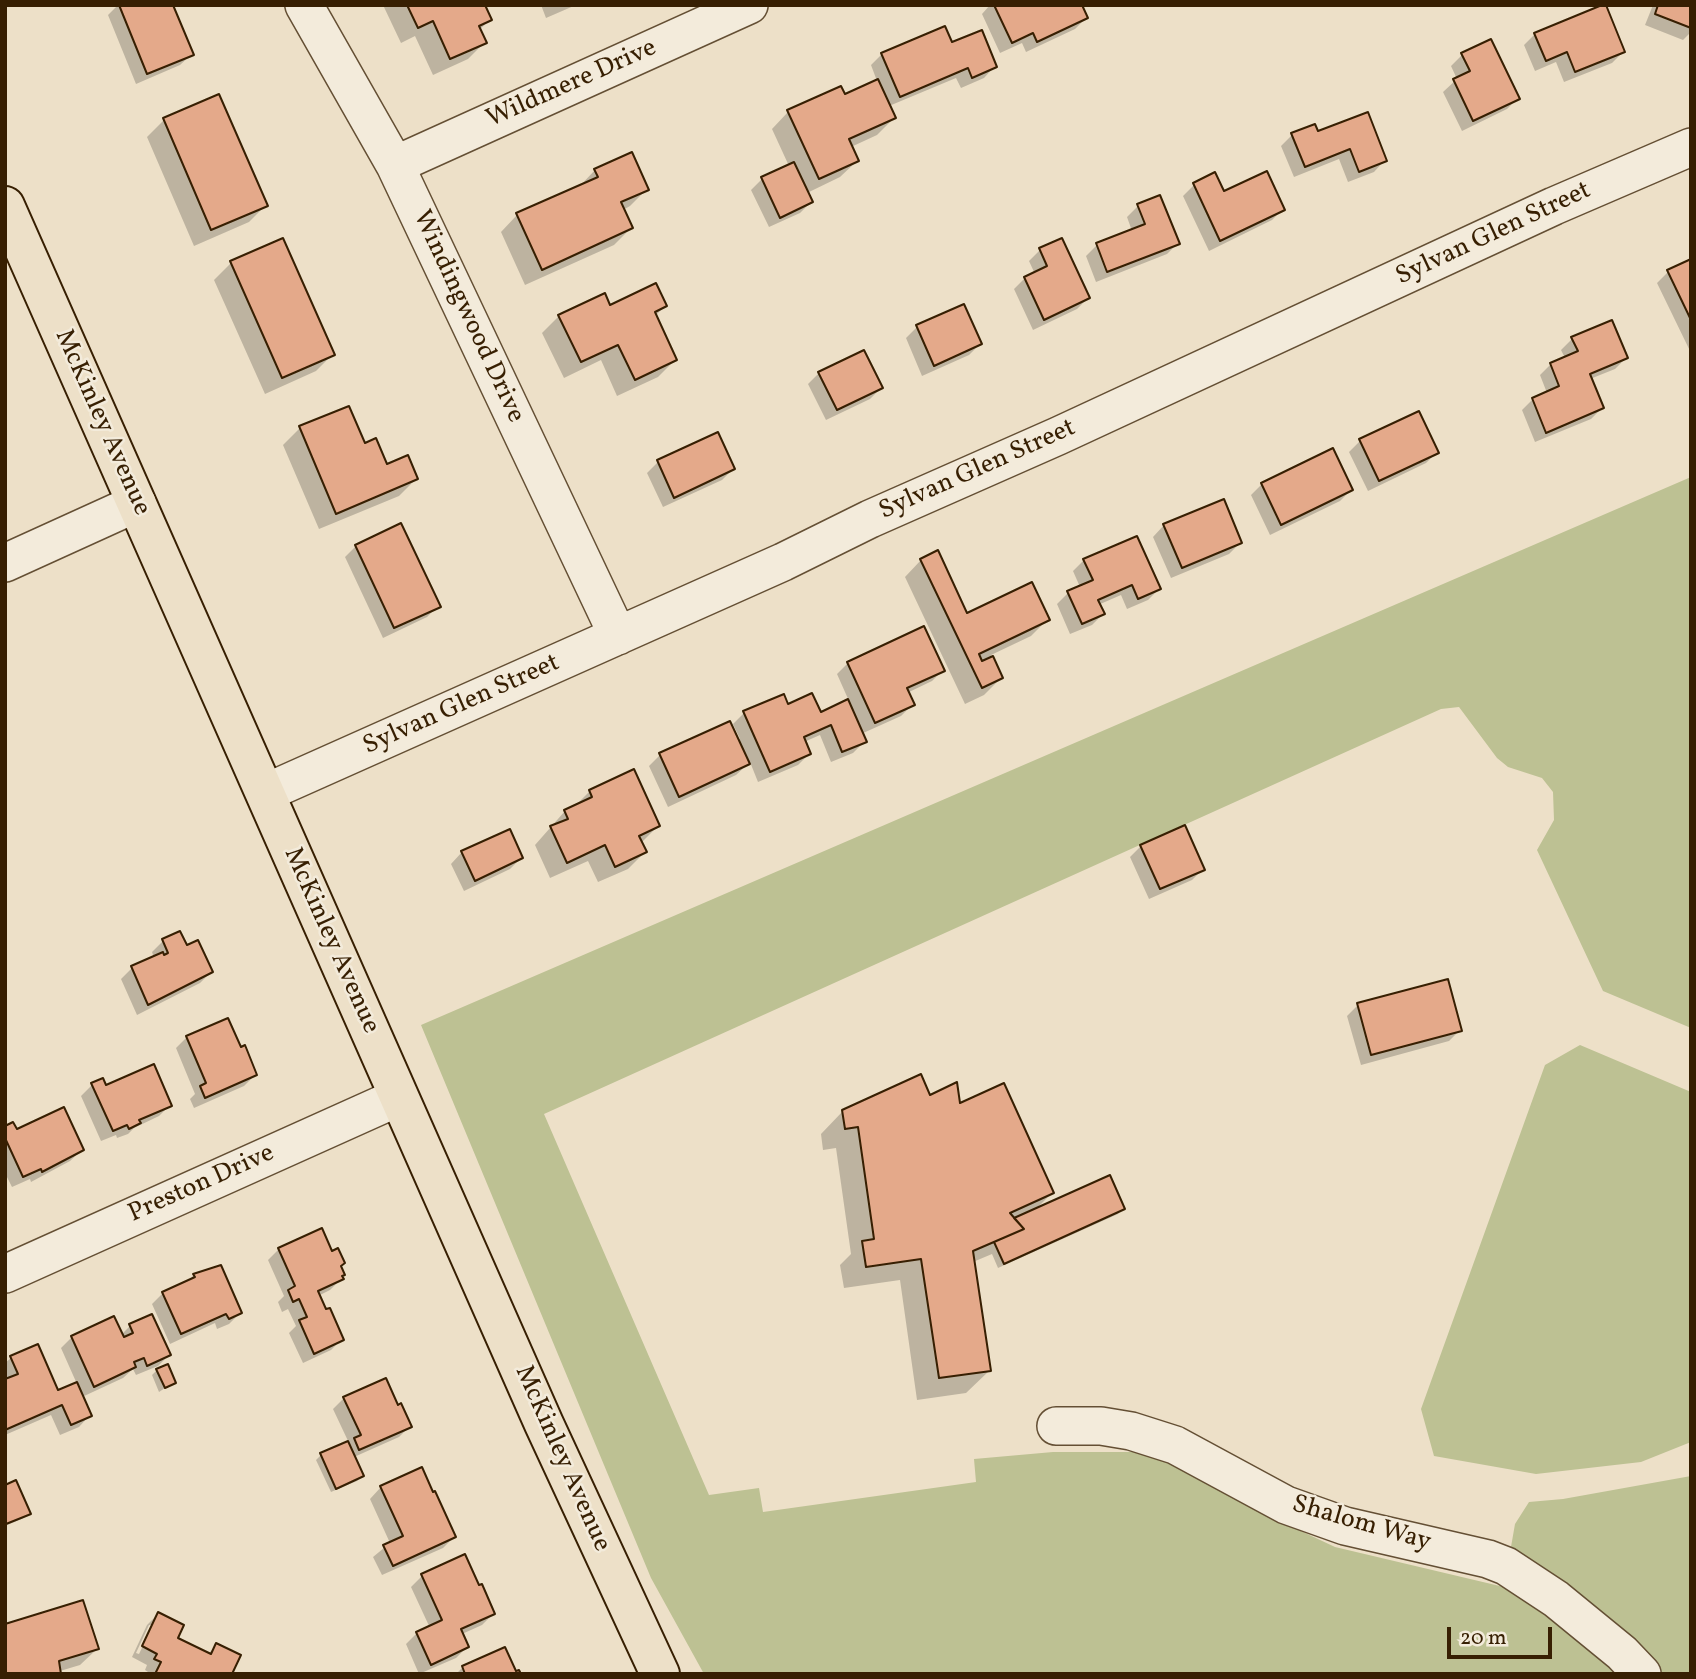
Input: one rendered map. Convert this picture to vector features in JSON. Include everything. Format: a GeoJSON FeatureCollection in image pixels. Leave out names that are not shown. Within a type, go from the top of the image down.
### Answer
{"type":"FeatureCollection","features":[{"type":"Feature","properties":{"kind":"main road","name":"McKinley Avenue"},"geometry":{"type":"LineString","coordinates":[[5,206],[544,1424],[660,1674]]}},
{"type":"Feature","properties":{"kind":"street","name":"Windingwood Drive"},"geometry":{"type":"LineString","coordinates":[[304,5],[395,165],[618,636]]}},
{"type":"Feature","properties":{"kind":"street","name":"Wildmere Drive"},"geometry":{"type":"LineString","coordinates":[[395,165],[749,5]]}},
{"type":"Feature","properties":{"kind":"street","name":"Sylvan Glen Street"},"geometry":{"type":"LineString","coordinates":[[265,793],[783,562],[870,519],[1058,436],[1554,206],[1691,147]]}},
{"type":"Feature","properties":{"kind":"street"},"geometry":{"type":"LineString","coordinates":[[5,563],[136,503]]}},
{"type":"Feature","properties":{"kind":"street","name":"Preston Drive"},"geometry":{"type":"LineString","coordinates":[[5,1274],[399,1097]]}},
{"type":"Feature","properties":{"kind":"street","name":"Shalom Way"},"geometry":{"type":"LineString","coordinates":[[1056,1426],[1101,1426],[1131,1431],[1175,1445],[1286,1505],[1345,1526],[1489,1559],[1506,1566],[1556,1599],[1622,1653],[1642,1674]]}},
{"type":"Feature","properties":{"kind":"green space"},"geometry":{"type":"Polygon","coordinates":[[[1691,477],[1691,1028],[1603,991],[1537,850],[1554,820],[1553,792],[1542,778],[1508,767],[1497,758],[1459,707],[1441,709],[544,1114],[709,1495],[759,1488],[763,1512],[976,1482],[974,1459],[1053,1452],[1150,1452],[1254,1509],[1335,1547],[1504,1587],[1515,1524],[1529,1502],[1563,1499],[1691,1476],[1691,1674],[704,1674],[651,1578],[421,1025],[1691,477]]]}},
{"type":"Feature","properties":{"kind":"green space"},"geometry":{"type":"Polygon","coordinates":[[[1580,1045],[1691,1092],[1691,1442],[1641,1462],[1536,1474],[1434,1456],[1421,1409],[1545,1065],[1580,1045]]]}},
{"type":"Feature","properties":{"kind":"building"},"geometry":{"type":"Polygon","coordinates":[[[119,5],[173,5],[194,55],[147,74],[119,5]]]}},
{"type":"Feature","properties":{"kind":"building"},"geometry":{"type":"Polygon","coordinates":[[[407,5],[485,5],[492,20],[479,26],[487,43],[450,59],[433,21],[418,28],[407,5]]]}},
{"type":"Feature","properties":{"kind":"building"},"geometry":{"type":"Polygon","coordinates":[[[994,5],[1082,5],[1088,18],[1037,42],[1033,33],[1012,43],[994,5]]]}},
{"type":"Feature","properties":{"kind":"building"},"geometry":{"type":"Polygon","coordinates":[[[1606,5],[1625,52],[1575,72],[1567,52],[1546,61],[1534,33],[1606,5]]]}},
{"type":"Feature","properties":{"kind":"building"},"geometry":{"type":"Polygon","coordinates":[[[1658,5],[1691,5],[1691,28],[1655,14],[1658,5]]]}},
{"type":"Feature","properties":{"kind":"building"},"geometry":{"type":"Polygon","coordinates":[[[945,26],[952,42],[982,30],[997,67],[972,78],[968,68],[900,97],[881,53],[945,26]]]}},
{"type":"Feature","properties":{"kind":"building"},"geometry":{"type":"Polygon","coordinates":[[[1491,39],[1520,99],[1473,121],[1453,79],[1470,71],[1461,53],[1491,39]]]}},
{"type":"Feature","properties":{"kind":"building"},"geometry":{"type":"Polygon","coordinates":[[[878,79],[896,118],[849,139],[859,161],[819,179],[787,110],[841,86],[845,94],[878,79]]]}},
{"type":"Feature","properties":{"kind":"building"},"geometry":{"type":"Polygon","coordinates":[[[219,94],[268,206],[211,230],[163,118],[219,94]]]}},
{"type":"Feature","properties":{"kind":"building"},"geometry":{"type":"Polygon","coordinates":[[[1368,112],[1387,161],[1359,172],[1350,149],[1305,167],[1291,133],[1315,124],[1318,131],[1368,112]]]}},
{"type":"Feature","properties":{"kind":"building"},"geometry":{"type":"Polygon","coordinates":[[[632,152],[649,190],[621,202],[633,228],[542,270],[516,213],[598,177],[594,169],[632,152]]]}},
{"type":"Feature","properties":{"kind":"building"},"geometry":{"type":"Polygon","coordinates":[[[794,162],[813,202],[780,218],[761,177],[794,162]]]}},
{"type":"Feature","properties":{"kind":"building"},"geometry":{"type":"Polygon","coordinates":[[[1267,171],[1285,210],[1220,241],[1193,183],[1215,172],[1224,191],[1267,171]]]}},
{"type":"Feature","properties":{"kind":"building"},"geometry":{"type":"Polygon","coordinates":[[[1160,195],[1180,244],[1107,272],[1096,243],[1145,224],[1137,204],[1160,195]]]}},
{"type":"Feature","properties":{"kind":"building"},"geometry":{"type":"Polygon","coordinates":[[[283,238],[335,355],[282,378],[230,261],[283,238]]]}},
{"type":"Feature","properties":{"kind":"building"},"geometry":{"type":"Polygon","coordinates":[[[1062,238],[1090,298],[1044,320],[1024,277],[1047,266],[1039,248],[1062,238]]]}},
{"type":"Feature","properties":{"kind":"building"},"geometry":{"type":"Polygon","coordinates":[[[1691,259],[1691,320],[1667,270],[1691,259]]]}},
{"type":"Feature","properties":{"kind":"building"},"geometry":{"type":"Polygon","coordinates":[[[656,283],[667,306],[655,312],[677,360],[635,380],[618,345],[581,362],[558,315],[605,293],[610,305],[656,283]]]}},
{"type":"Feature","properties":{"kind":"building"},"geometry":{"type":"Polygon","coordinates":[[[964,304],[982,344],[934,366],[916,325],[964,304]]]}},
{"type":"Feature","properties":{"kind":"building"},"geometry":{"type":"Polygon","coordinates":[[[1612,320],[1628,358],[1590,374],[1604,408],[1546,433],[1532,398],[1559,386],[1550,363],[1578,351],[1571,337],[1612,320]]]}},
{"type":"Feature","properties":{"kind":"building"},"geometry":{"type":"Polygon","coordinates":[[[864,350],[883,388],[837,410],[818,372],[864,350]]]}},
{"type":"Feature","properties":{"kind":"building"},"geometry":{"type":"Polygon","coordinates":[[[349,406],[365,443],[376,438],[387,464],[408,455],[418,479],[336,514],[299,426],[349,406]]]}},
{"type":"Feature","properties":{"kind":"building"},"geometry":{"type":"Polygon","coordinates":[[[1419,411],[1439,453],[1379,481],[1359,439],[1419,411]]]}},
{"type":"Feature","properties":{"kind":"building"},"geometry":{"type":"Polygon","coordinates":[[[718,432],[735,469],[674,498],[657,460],[718,432]]]}},
{"type":"Feature","properties":{"kind":"building"},"geometry":{"type":"Polygon","coordinates":[[[1333,448],[1353,490],[1281,525],[1261,483],[1333,448]]]}},
{"type":"Feature","properties":{"kind":"building"},"geometry":{"type":"Polygon","coordinates":[[[1224,499],[1242,543],[1182,568],[1163,524],[1224,499]]]}},
{"type":"Feature","properties":{"kind":"building"},"geometry":{"type":"Polygon","coordinates":[[[401,523],[441,607],[394,628],[355,545],[401,523]]]}},
{"type":"Feature","properties":{"kind":"building"},"geometry":{"type":"Polygon","coordinates":[[[1137,536],[1161,589],[1138,599],[1132,585],[1098,600],[1105,614],[1082,624],[1067,591],[1093,580],[1083,559],[1137,536]]]}},
{"type":"Feature","properties":{"kind":"building"},"geometry":{"type":"Polygon","coordinates":[[[938,550],[967,613],[1032,582],[1050,620],[979,654],[982,661],[993,656],[1003,678],[982,688],[920,559],[938,550]]]}},
{"type":"Feature","properties":{"kind":"building"},"geometry":{"type":"Polygon","coordinates":[[[924,626],[945,671],[907,688],[915,705],[875,723],[847,662],[924,626]]]}},
{"type":"Feature","properties":{"kind":"building"},"geometry":{"type":"Polygon","coordinates":[[[812,693],[821,712],[848,699],[867,742],[842,752],[831,725],[804,737],[811,754],[770,772],[743,711],[784,694],[788,704],[812,693]]]}},
{"type":"Feature","properties":{"kind":"building"},"geometry":{"type":"Polygon","coordinates":[[[730,721],[750,764],[679,797],[659,753],[730,721]]]}},
{"type":"Feature","properties":{"kind":"building"},"geometry":{"type":"Polygon","coordinates":[[[634,769],[660,826],[639,836],[647,852],[615,867],[605,845],[567,863],[550,826],[568,819],[564,810],[592,797],[589,790],[634,769]]]}},
{"type":"Feature","properties":{"kind":"building"},"geometry":{"type":"Polygon","coordinates":[[[1185,825],[1205,870],[1160,889],[1140,845],[1185,825]]]}},
{"type":"Feature","properties":{"kind":"building"},"geometry":{"type":"Polygon","coordinates":[[[510,829],[523,858],[475,881],[461,851],[510,829]]]}},
{"type":"Feature","properties":{"kind":"building"},"geometry":{"type":"Polygon","coordinates":[[[180,931],[187,945],[198,940],[213,972],[148,1005],[131,966],[163,952],[164,955],[168,953],[162,939],[180,931]]]}},
{"type":"Feature","properties":{"kind":"building"},"geometry":{"type":"Polygon","coordinates":[[[1448,979],[1462,1031],[1371,1055],[1357,1003],[1448,979]]]}},
{"type":"Feature","properties":{"kind":"building"},"geometry":{"type":"Polygon","coordinates":[[[228,1018],[241,1047],[245,1045],[257,1075],[205,1098],[200,1086],[206,1083],[186,1036],[228,1018]]]}},
{"type":"Feature","properties":{"kind":"building"},"geometry":{"type":"Polygon","coordinates":[[[154,1064],[172,1106],[139,1120],[141,1123],[129,1129],[127,1125],[113,1131],[91,1083],[103,1078],[106,1085],[154,1064]]]}},
{"type":"Feature","properties":{"kind":"building"},"geometry":{"type":"Polygon","coordinates":[[[921,1074],[930,1095],[957,1082],[960,1103],[1004,1083],[1054,1193],[1010,1213],[1024,1229],[973,1251],[991,1371],[939,1378],[921,1259],[866,1267],[862,1241],[874,1239],[858,1127],[845,1129],[842,1110],[921,1074]]]}},
{"type":"Feature","properties":{"kind":"building"},"geometry":{"type":"Polygon","coordinates":[[[64,1107],[84,1150],[42,1172],[41,1169],[23,1177],[5,1138],[5,1126],[13,1122],[17,1129],[64,1107]]]}},
{"type":"Feature","properties":{"kind":"building"},"geometry":{"type":"Polygon","coordinates":[[[1110,1175],[1125,1209],[1004,1264],[994,1242],[1024,1229],[1014,1218],[1110,1175]]]}},
{"type":"Feature","properties":{"kind":"building"},"geometry":{"type":"Polygon","coordinates":[[[322,1228],[332,1251],[338,1248],[345,1263],[341,1266],[345,1275],[342,1276],[344,1279],[318,1291],[326,1309],[330,1308],[344,1340],[314,1354],[299,1320],[307,1317],[299,1299],[293,1302],[288,1290],[295,1286],[278,1248],[322,1228]]]}},
{"type":"Feature","properties":{"kind":"building"},"geometry":{"type":"Polygon","coordinates":[[[221,1265],[242,1313],[229,1319],[226,1314],[181,1334],[162,1292],[195,1277],[193,1274],[221,1265]]]}},
{"type":"Feature","properties":{"kind":"building"},"geometry":{"type":"Polygon","coordinates":[[[152,1314],[171,1355],[147,1366],[144,1358],[134,1362],[136,1367],[94,1387],[71,1336],[114,1316],[124,1337],[133,1333],[129,1324],[152,1314]]]}},
{"type":"Feature","properties":{"kind":"building"},"geometry":{"type":"Polygon","coordinates":[[[38,1344],[58,1390],[77,1382],[92,1416],[71,1425],[62,1405],[5,1430],[5,1379],[18,1374],[10,1356],[38,1344]]]}},
{"type":"Feature","properties":{"kind":"building"},"geometry":{"type":"Polygon","coordinates":[[[168,1364],[176,1383],[165,1388],[156,1369],[168,1364]]]}},
{"type":"Feature","properties":{"kind":"building"},"geometry":{"type":"Polygon","coordinates":[[[386,1378],[412,1427],[359,1450],[354,1438],[361,1435],[343,1397],[386,1378]]]}},
{"type":"Feature","properties":{"kind":"building"},"geometry":{"type":"Polygon","coordinates":[[[348,1441],[364,1476],[336,1489],[320,1453],[348,1441]]]}},
{"type":"Feature","properties":{"kind":"building"},"geometry":{"type":"Polygon","coordinates":[[[422,1467],[456,1537],[393,1566],[383,1545],[403,1536],[380,1486],[422,1467]]]}},
{"type":"Feature","properties":{"kind":"building"},"geometry":{"type":"Polygon","coordinates":[[[16,1480],[31,1514],[6,1524],[5,1485],[16,1480]]]}},
{"type":"Feature","properties":{"kind":"building"},"geometry":{"type":"Polygon","coordinates":[[[465,1554],[495,1614],[461,1629],[469,1647],[431,1665],[416,1632],[442,1620],[421,1574],[465,1554]]]}},
{"type":"Feature","properties":{"kind":"building"},"geometry":{"type":"Polygon","coordinates":[[[83,1600],[99,1649],[59,1661],[61,1674],[5,1674],[5,1624],[83,1600]]]}},
{"type":"Feature","properties":{"kind":"building"},"geometry":{"type":"Polygon","coordinates":[[[158,1612],[184,1625],[178,1638],[211,1654],[216,1643],[241,1655],[232,1674],[155,1674],[161,1662],[154,1659],[157,1654],[142,1646],[158,1612]]]}},
{"type":"Feature","properties":{"kind":"building"},"geometry":{"type":"Polygon","coordinates":[[[505,1647],[516,1671],[519,1670],[521,1674],[465,1674],[462,1666],[505,1647]]]}}]}
